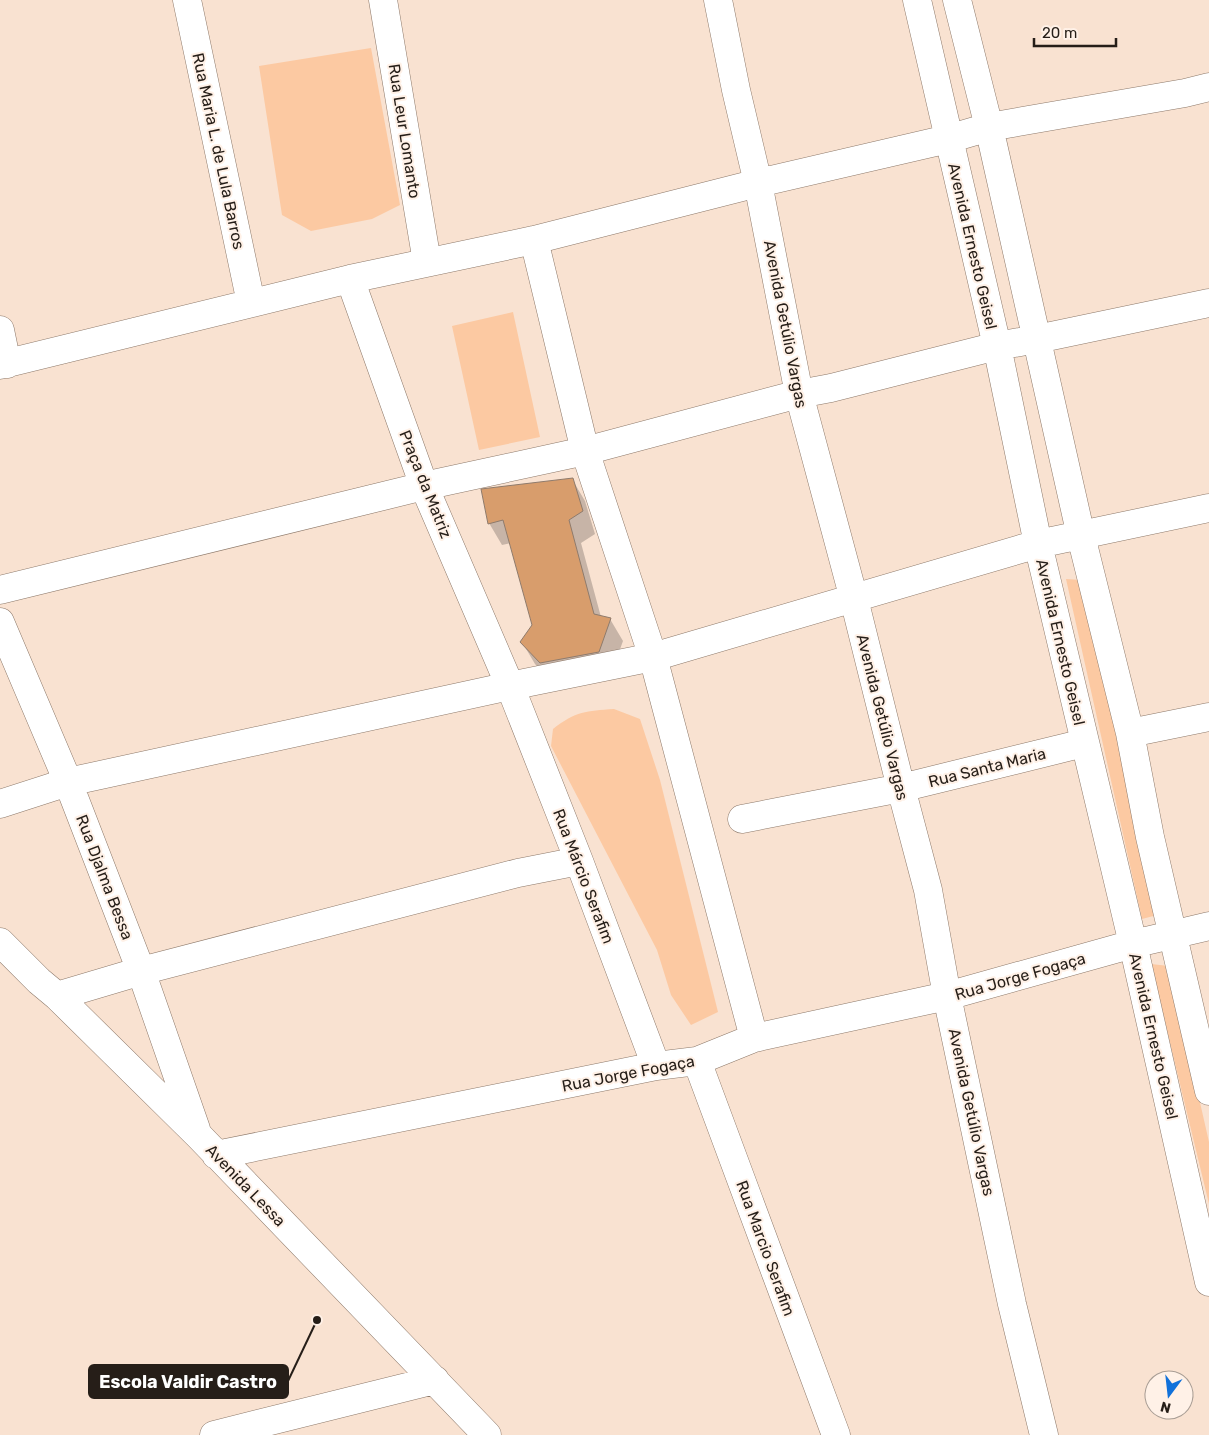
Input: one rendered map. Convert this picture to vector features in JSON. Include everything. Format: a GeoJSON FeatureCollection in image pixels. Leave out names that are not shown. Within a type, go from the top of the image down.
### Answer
{"type":"FeatureCollection","features":[{"type":"Feature","properties":{"kind":"street","name":"Rua Maria L. de Lula Barros"},"geometry":{"type":"LineString","coordinates":[[187,0],[251,303]]}},
{"type":"Feature","properties":{"kind":"street","name":"Rua Leur Lomanto"},"geometry":{"type":"LineString","coordinates":[[383,0],[427,262]]}},
{"type":"Feature","properties":{"kind":"street","name":"Avenida Getúlio Vargas"},"geometry":{"type":"LineString","coordinates":[[718,0],[736,90],[758,183],[799,394],[854,599],[928,890],[947,996],[1012,1304],[1044,1435]]}},
{"type":"Feature","properties":{"kind":"street","name":"Avenida Ernesto Geisel"},"geometry":{"type":"LineString","coordinates":[[917,0],[997,346],[1038,544],[1133,944],[1209,1282]]}},
{"type":"Feature","properties":{"kind":"street"},"geometry":{"type":"LineString","coordinates":[[957,0],[989,127],[1081,536],[1130,734],[1150,837],[1209,1091]]}},
{"type":"Feature","properties":{"kind":"street"},"geometry":{"type":"LineString","coordinates":[[0,330],[4,364],[350,278],[534,240],[758,183],[948,139],[989,127],[1209,88]]}},
{"type":"Feature","properties":{"kind":"street"},"geometry":{"type":"LineString","coordinates":[[534,240],[585,451],[653,657],[754,1038]]}},
{"type":"Feature","properties":{"kind":"street","name":"Praça da Matriz"},"geometry":{"type":"LineString","coordinates":[[350,278],[424,486],[510,686]]}},
{"type":"Feature","properties":{"kind":"street"},"geometry":{"type":"LineString","coordinates":[[0,590],[424,486],[585,451],[799,394],[831,388],[997,346],[1209,303]]}},
{"type":"Feature","properties":{"kind":"street"},"geometry":{"type":"LineString","coordinates":[[0,804],[68,782],[510,686],[653,657],[1038,544],[1209,508]]}},
{"type":"Feature","properties":{"kind":"street","name":"Rua Djalma Bessa"},"geometry":{"type":"LineString","coordinates":[[0,622],[68,782],[208,1146]]}},
{"type":"Feature","properties":{"kind":"street","name":"Rua Márcio Serafim"},"geometry":{"type":"LineString","coordinates":[[510,686],[656,1066]]}},
{"type":"Feature","properties":{"kind":"street"},"geometry":{"type":"LineString","coordinates":[[1130,734],[1209,717]]}},
{"type":"Feature","properties":{"kind":"street","name":"Rua Santa Maria"},"geometry":{"type":"LineString","coordinates":[[742,818],[901,788],[1084,743]]}},
{"type":"Feature","properties":{"kind":"street"},"geometry":{"type":"LineString","coordinates":[[57,996],[141,971],[518,873],[578,861]]}},
{"type":"Feature","properties":{"kind":"street","name":"Rua Jorge Fogaça"},"geometry":{"type":"LineString","coordinates":[[208,1146],[656,1066],[697,1061],[754,1038],[947,996],[1133,944],[1209,926]]}},
{"type":"Feature","properties":{"kind":"street","name":"Avenida Lessa"},"geometry":{"type":"LineString","coordinates":[[0,942],[208,1146],[487,1435]]}},
{"type":"Feature","properties":{"kind":"street","name":"Rua Marcio Serafim"},"geometry":{"type":"LineString","coordinates":[[697,1061],[836,1435]]}},
{"type":"Feature","properties":{"kind":"street"},"geometry":{"type":"LineString","coordinates":[[214,1435],[435,1380]]}},
{"type":"Feature","properties":{"kind":"shaded area"},"geometry":{"type":"Polygon","coordinates":[[[371,48],[400,205],[372,219],[311,231],[282,215],[259,66],[371,48]]]}},
{"type":"Feature","properties":{"kind":"shaded area"},"geometry":{"type":"Polygon","coordinates":[[[513,312],[540,437],[479,450],[452,326],[513,312]]]}},
{"type":"Feature","properties":{"kind":"shaded area"},"geometry":{"type":"Polygon","coordinates":[[[1066,579],[1081,580],[1157,915],[1142,919],[1066,579]]]}},
{"type":"Feature","properties":{"kind":"shaded area"},"geometry":{"type":"Polygon","coordinates":[[[614,709],[640,719],[660,780],[718,1012],[691,1025],[671,995],[657,950],[551,746],[553,729],[568,719],[588,711],[614,709]]]}},
{"type":"Feature","properties":{"kind":"shaded area"},"geometry":{"type":"Polygon","coordinates":[[[1151,964],[1169,966],[1209,1142],[1209,1204],[1151,964]]]}},
{"type":"Feature","properties":{"kind":"building"},"geometry":{"type":"Polygon","coordinates":[[[573,478],[583,511],[569,520],[594,614],[611,618],[599,652],[540,663],[520,642],[532,625],[503,520],[488,524],[481,489],[573,478]]]}},
{"type":"Feature","properties":{"kind":"place","name":"Escola Valdir Castro"},"geometry":{"type":"Point","coordinates":[317,1320]}}]}
